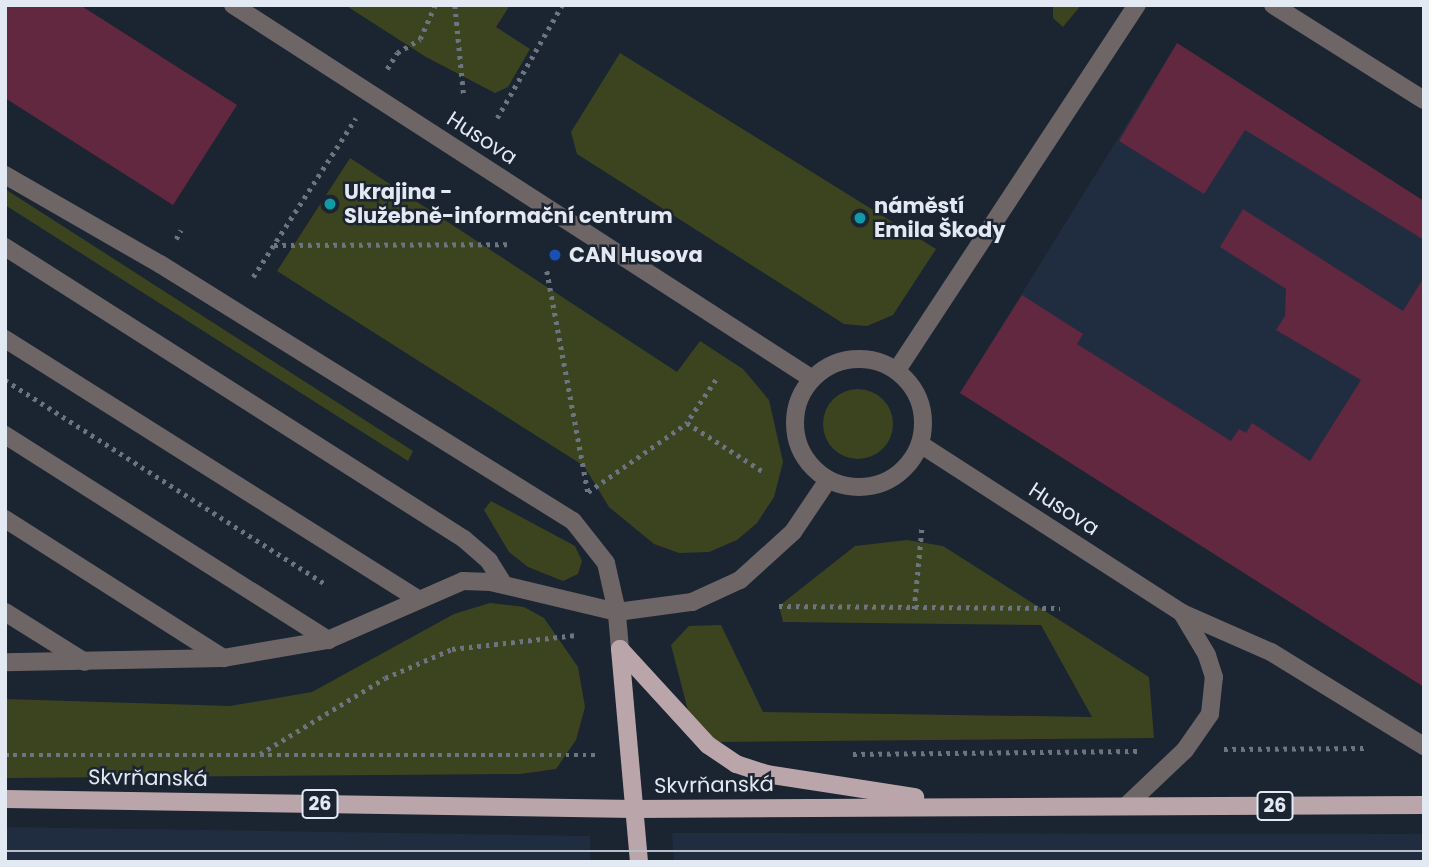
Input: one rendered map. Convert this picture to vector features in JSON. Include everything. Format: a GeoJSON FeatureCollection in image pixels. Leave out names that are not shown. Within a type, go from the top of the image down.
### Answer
{"type":"FeatureCollection","features":[{"type":"Feature","properties":{"kind":"main road"},"geometry":{"type":"LineString","coordinates":[[620,649],[639,862]]}},
{"type":"Feature","properties":{"kind":"main road"},"geometry":{"type":"LineString","coordinates":[[620,649],[708,745],[743,767],[964,805]]}},
{"type":"Feature","properties":{"kind":"main road","name":"Skvrňanská"},"geometry":{"type":"LineString","coordinates":[[5,799],[635,808],[964,805],[1424,806]]}},
{"type":"Feature","properties":{"kind":"street","name":"Husova"},"geometry":{"type":"LineString","coordinates":[[233,5],[811,378]]}},
{"type":"Feature","properties":{"kind":"street"},"geometry":{"type":"LineString","coordinates":[[897,370],[1137,5]]}},
{"type":"Feature","properties":{"kind":"street"},"geometry":{"type":"LineString","coordinates":[[1273,5],[1424,100]]}},
{"type":"Feature","properties":{"kind":"street"},"geometry":{"type":"LineString","coordinates":[[5,174],[160,264],[573,521],[606,563],[618,620],[620,649]]}},
{"type":"Feature","properties":{"kind":"street"},"geometry":{"type":"LineString","coordinates":[[5,247],[464,539],[489,561],[504,585]]}},
{"type":"Feature","properties":{"kind":"street"},"geometry":{"type":"LineString","coordinates":[[5,339],[418,599]]}},
{"type":"Feature","properties":{"kind":"street"},"geometry":{"type":"LineString","coordinates":[[862,358],[897,370],[921,404],[920,444],[910,464],[893,478],[860,487],[828,480],[806,460],[794,433],[797,404],[811,378],[843,360],[862,358]]}},
{"type":"Feature","properties":{"kind":"street"},"geometry":{"type":"LineString","coordinates":[[5,435],[328,640]]}},
{"type":"Feature","properties":{"kind":"street","name":"Husova"},"geometry":{"type":"LineString","coordinates":[[920,444],[1182,612],[1271,652],[1424,746]]}},
{"type":"Feature","properties":{"kind":"street"},"geometry":{"type":"LineString","coordinates":[[5,662],[223,658],[328,640],[463,581],[504,585],[618,620],[692,602],[740,580],[793,532],[828,480]]}},
{"type":"Feature","properties":{"kind":"street"},"geometry":{"type":"LineString","coordinates":[[5,519],[223,658]]}},
{"type":"Feature","properties":{"kind":"street"},"geometry":{"type":"LineString","coordinates":[[5,612],[85,662]]}},
{"type":"Feature","properties":{"kind":"street"},"geometry":{"type":"LineString","coordinates":[[1126,806],[1185,750],[1201,731],[1215,695],[1207,655],[1182,612]]}},
{"type":"Feature","properties":{"kind":"path"},"geometry":{"type":"LineString","coordinates":[[253,277],[397,53],[420,39],[435,5]]}},
{"type":"Feature","properties":{"kind":"path"},"geometry":{"type":"LineString","coordinates":[[455,5],[464,97]]}},
{"type":"Feature","properties":{"kind":"path"},"geometry":{"type":"LineString","coordinates":[[497,118],[562,5]]}},
{"type":"Feature","properties":{"kind":"path"},"geometry":{"type":"LineString","coordinates":[[274,245],[507,244]]}},
{"type":"Feature","properties":{"kind":"path"},"geometry":{"type":"LineString","coordinates":[[547,271],[588,492],[687,423],[716,380]]}},
{"type":"Feature","properties":{"kind":"path"},"geometry":{"type":"LineString","coordinates":[[5,380],[327,585]]}},
{"type":"Feature","properties":{"kind":"path"},"geometry":{"type":"LineString","coordinates":[[687,423],[764,472]]}},
{"type":"Feature","properties":{"kind":"path"},"geometry":{"type":"LineString","coordinates":[[914,609],[922,525]]}},
{"type":"Feature","properties":{"kind":"path"},"geometry":{"type":"LineString","coordinates":[[779,606],[1060,608]]}},
{"type":"Feature","properties":{"kind":"path"},"geometry":{"type":"LineString","coordinates":[[258,755],[385,678],[452,649],[530,643],[618,620]]}},
{"type":"Feature","properties":{"kind":"path"},"geometry":{"type":"LineString","coordinates":[[846,754],[1371,748]]}},
{"type":"Feature","properties":{"kind":"path"},"geometry":{"type":"LineString","coordinates":[[5,755],[629,755]]}},
{"type":"Feature","properties":{"kind":"shaded area"},"geometry":{"type":"Polygon","coordinates":[[[1177,43],[1424,201],[1424,686],[960,393],[1177,43]]]}},
{"type":"Feature","properties":{"kind":"shaded area"},"geometry":{"type":"Polygon","coordinates":[[[5,827],[590,836],[590,862],[5,862],[5,827]]]}},
{"type":"Feature","properties":{"kind":"shaded area"},"geometry":{"type":"Polygon","coordinates":[[[672,833],[1424,834],[1424,862],[674,862],[672,833]]]}},
{"type":"Feature","properties":{"kind":"green space"},"geometry":{"type":"Polygon","coordinates":[[[345,5],[510,5],[496,27],[530,49],[508,87],[495,93],[426,57],[345,5]]]}},
{"type":"Feature","properties":{"kind":"green space"},"geometry":{"type":"Polygon","coordinates":[[[1053,5],[1081,5],[1063,27],[1053,18],[1053,5]]]}},
{"type":"Feature","properties":{"kind":"green space"},"geometry":{"type":"Polygon","coordinates":[[[620,53],[936,249],[893,315],[867,326],[844,324],[577,154],[571,132],[620,53]]]}},
{"type":"Feature","properties":{"kind":"green space"},"geometry":{"type":"Polygon","coordinates":[[[350,158],[677,372],[700,341],[743,369],[769,400],[783,462],[774,497],[757,523],[737,540],[709,552],[679,553],[654,544],[609,507],[584,466],[277,271],[350,158]]]}},
{"type":"Feature","properties":{"kind":"green space"},"geometry":{"type":"Polygon","coordinates":[[[5,189],[413,451],[408,461],[5,205],[5,189]]]}},
{"type":"Feature","properties":{"kind":"green space"},"geometry":{"type":"Polygon","coordinates":[[[858,389],[877,395],[887,405],[893,424],[887,443],[877,453],[858,459],[839,453],[829,443],[823,424],[829,405],[839,395],[858,389]]]}},
{"type":"Feature","properties":{"kind":"green space"},"geometry":{"type":"Polygon","coordinates":[[[491,501],[575,546],[582,561],[578,574],[563,581],[528,567],[509,552],[484,510],[491,501]]]}},
{"type":"Feature","properties":{"kind":"green space"},"geometry":{"type":"Polygon","coordinates":[[[907,540],[943,546],[1149,677],[1154,738],[715,742],[691,722],[671,645],[689,626],[721,625],[763,712],[1092,717],[1041,625],[783,622],[779,606],[855,546],[907,540]]]}},
{"type":"Feature","properties":{"kind":"green space"},"geometry":{"type":"Polygon","coordinates":[[[490,603],[524,607],[544,618],[578,667],[585,707],[576,740],[556,769],[520,774],[5,778],[5,699],[230,706],[312,692],[454,614],[490,603]]]}},
{"type":"Feature","properties":{"kind":"building"},"geometry":{"type":"Polygon","coordinates":[[[5,5],[80,5],[237,105],[173,205],[5,98],[5,5]]]}},
{"type":"Feature","properties":{"kind":"building"},"geometry":{"type":"Polygon","coordinates":[[[1177,43],[1424,201],[1424,240],[1245,130],[1204,194],[1119,141],[1177,43]]]}},
{"type":"Feature","properties":{"kind":"building"},"geometry":{"type":"Polygon","coordinates":[[[1243,209],[1403,311],[1424,277],[1424,687],[960,393],[1022,295],[1083,334],[1077,344],[1231,441],[1239,429],[1246,433],[1252,423],[1310,461],[1361,380],[1276,330],[1285,316],[1286,289],[1220,247],[1243,209]]]}},
{"type":"Feature","properties":{"kind":"tram line"},"geometry":{"type":"LineString","coordinates":[[5,851],[1424,851]]}},
{"type":"Feature","properties":{"kind":"place","name":"Ukrajina - Služebně-informační centrum"},"geometry":{"type":"Point","coordinates":[330,204]}},
{"type":"Feature","properties":{"kind":"place","name":"náměstí Emila Škody"},"geometry":{"type":"Point","coordinates":[860,218]}},
{"type":"Feature","properties":{"kind":"place","name":"CAN Husova"},"geometry":{"type":"Point","coordinates":[555,255]}}]}
